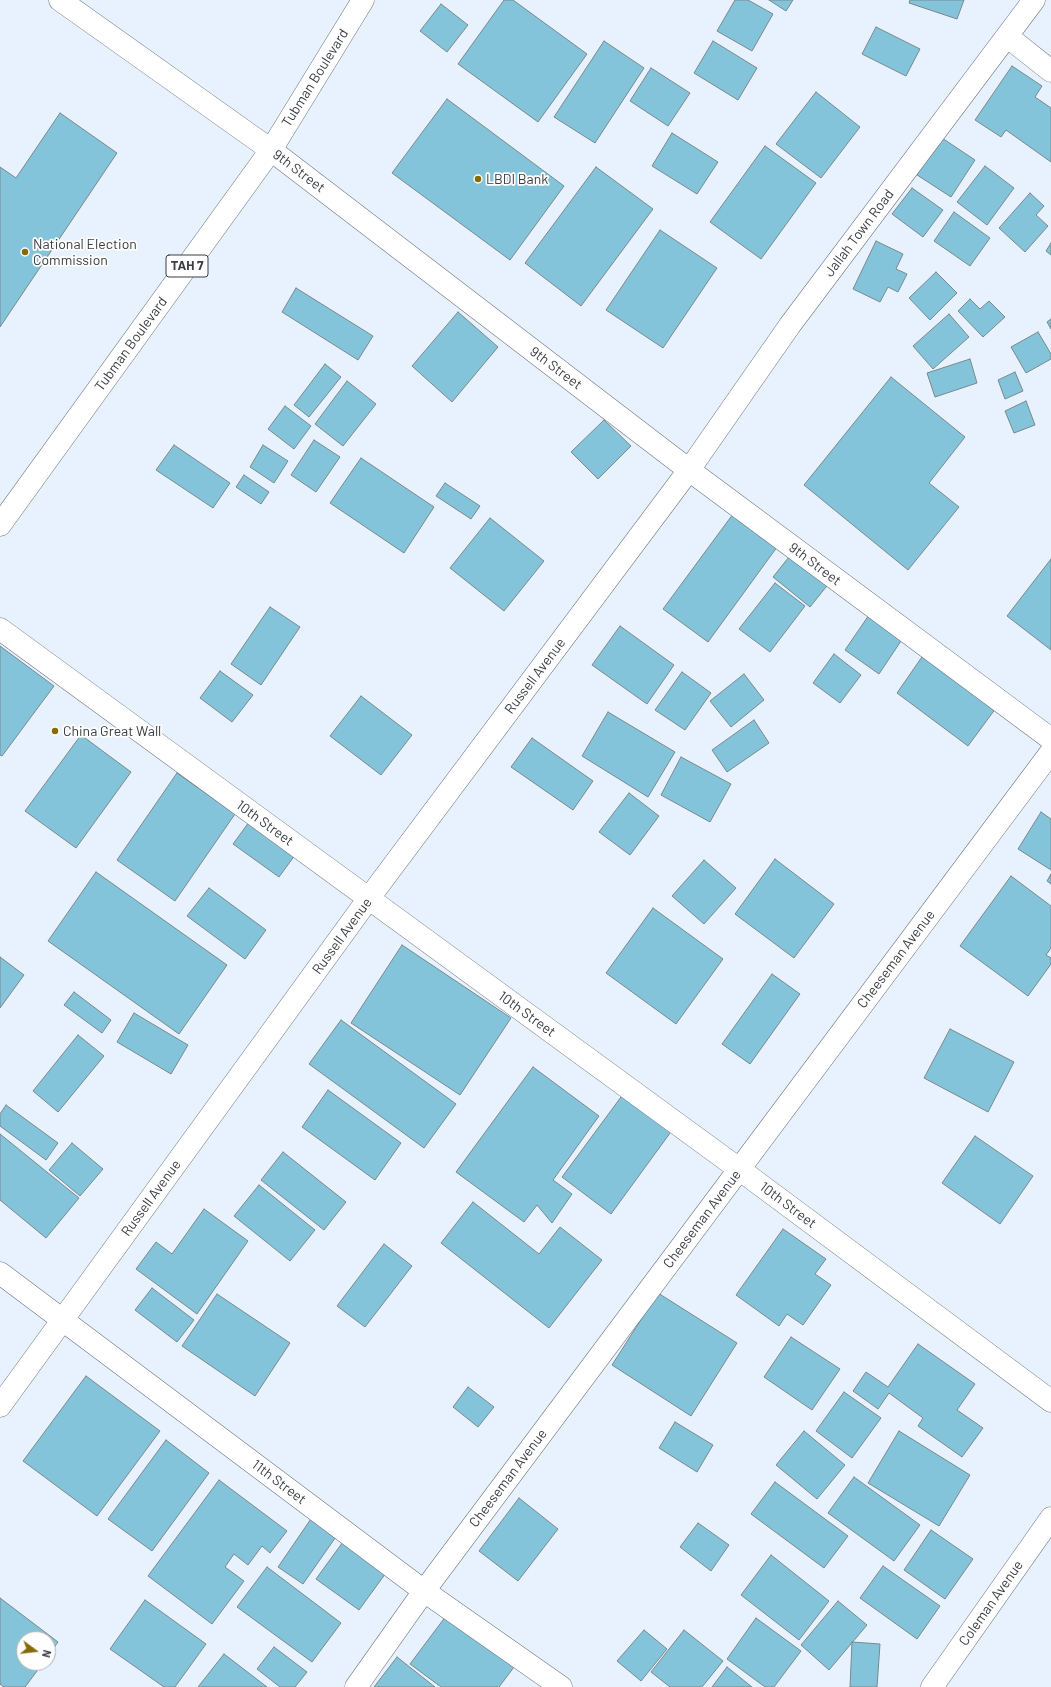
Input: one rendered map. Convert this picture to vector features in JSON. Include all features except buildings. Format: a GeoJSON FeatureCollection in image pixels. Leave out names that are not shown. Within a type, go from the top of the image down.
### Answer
{"type":"FeatureCollection","features":[{"type":"Feature","properties":{"kind":"main road","name":"9th Street"},"geometry":{"type":"LineString","coordinates":[[60,0],[271,150],[689,470],[1051,739]]}},
{"type":"Feature","properties":{"kind":"main road","name":"Tubman Boulevard"},"geometry":{"type":"LineString","coordinates":[[0,525],[271,150],[363,0]]}},
{"type":"Feature","properties":{"kind":"main road","name":"Jallah Town Road"},"geometry":{"type":"LineString","coordinates":[[689,470],[790,325],[1008,37],[1034,0]]}},
{"type":"Feature","properties":{"kind":"main road"},"geometry":{"type":"LineString","coordinates":[[1008,37],[1051,71]]}},
{"type":"Feature","properties":{"kind":"main road","name":"Russell Avenue"},"geometry":{"type":"LineString","coordinates":[[0,1406],[369,898],[689,470]]}},
{"type":"Feature","properties":{"kind":"main road","name":"10th Street"},"geometry":{"type":"LineString","coordinates":[[0,630],[740,1169],[1051,1401]]}},
{"type":"Feature","properties":{"kind":"main road","name":"Cheeseman Avenue"},"geometry":{"type":"LineString","coordinates":[[356,1687],[424,1590],[1051,752]]}},
{"type":"Feature","properties":{"kind":"main road","name":"11th Street"},"geometry":{"type":"LineString","coordinates":[[0,1273],[424,1590],[561,1687]]}},
{"type":"Feature","properties":{"kind":"main road","name":"Coleman Avenue"},"geometry":{"type":"LineString","coordinates":[[932,1687],[1051,1518]]}},
{"type":"Feature","properties":{"kind":"place","name":"LBDI Bank"},"geometry":{"type":"Point","coordinates":[478,179]}},
{"type":"Feature","properties":{"kind":"place","name":"National Election Commission"},"geometry":{"type":"Point","coordinates":[25,252]}},
{"type":"Feature","properties":{"kind":"place","name":"China Great Wall"},"geometry":{"type":"Point","coordinates":[55,731]}}]}
